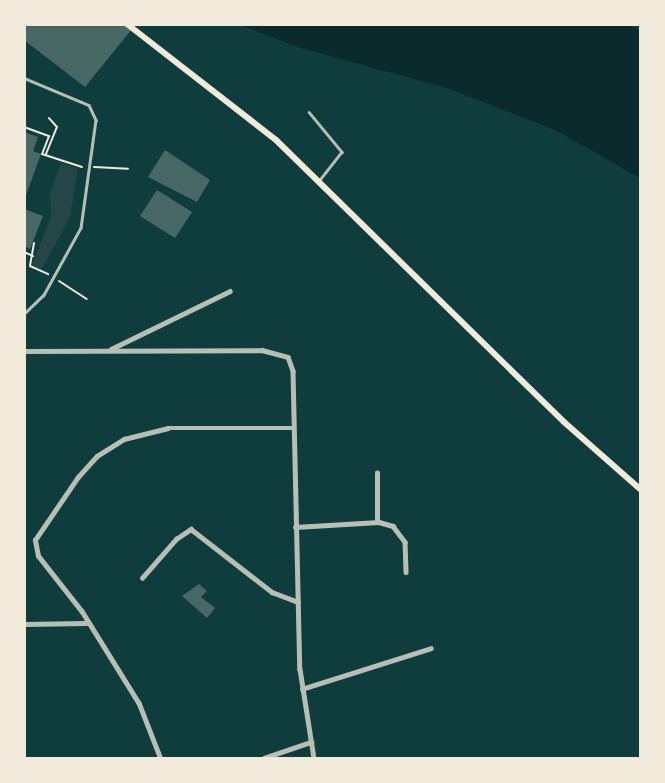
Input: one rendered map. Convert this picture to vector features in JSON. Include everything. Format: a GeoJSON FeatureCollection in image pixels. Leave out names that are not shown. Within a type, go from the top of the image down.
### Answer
{"type":"FeatureCollection","features":[{"type":"Feature","properties":{"kind":"main road"},"geometry":{"type":"LineString","coordinates":[[127,24],[276,140],[564,422],[640,489]]}},
{"type":"Feature","properties":{"kind":"street"},"geometry":{"type":"LineString","coordinates":[[111,349],[230,291]]}},
{"type":"Feature","properties":{"kind":"street"},"geometry":{"type":"LineString","coordinates":[[24,351],[262,350],[280,352],[291,363],[302,689],[314,758]]}},
{"type":"Feature","properties":{"kind":"street"},"geometry":{"type":"LineString","coordinates":[[160,758],[139,704],[34,545],[41,527],[97,456],[124,439],[157,429],[293,428]]}},
{"type":"Feature","properties":{"kind":"street"},"geometry":{"type":"LineString","coordinates":[[377,473],[377,522]]}},
{"type":"Feature","properties":{"kind":"street"},"geometry":{"type":"LineString","coordinates":[[295,527],[377,522],[393,526],[402,536],[405,572]]}},
{"type":"Feature","properties":{"kind":"street"},"geometry":{"type":"LineString","coordinates":[[142,578],[176,538],[191,529],[272,592],[298,602]]}},
{"type":"Feature","properties":{"kind":"street"},"geometry":{"type":"LineString","coordinates":[[24,624],[86,623]]}},
{"type":"Feature","properties":{"kind":"street"},"geometry":{"type":"LineString","coordinates":[[302,689],[431,648]]}},
{"type":"Feature","properties":{"kind":"street"},"geometry":{"type":"LineString","coordinates":[[264,758],[311,742]]}},
{"type":"Feature","properties":{"kind":"lane"},"geometry":{"type":"LineString","coordinates":[[24,78],[89,105],[96,120],[81,228],[44,295],[24,314]]}},
{"type":"Feature","properties":{"kind":"lane"},"geometry":{"type":"LineString","coordinates":[[309,112],[342,152],[319,181]]}},
{"type":"Feature","properties":{"kind":"path"},"geometry":{"type":"LineString","coordinates":[[46,155],[57,127],[49,118]]}},
{"type":"Feature","properties":{"kind":"path"},"geometry":{"type":"LineString","coordinates":[[24,127],[49,136],[42,154],[78,167]]}},
{"type":"Feature","properties":{"kind":"path"},"geometry":{"type":"LineString","coordinates":[[104,167],[128,169]]}},
{"type":"Feature","properties":{"kind":"path"},"geometry":{"type":"LineString","coordinates":[[34,243],[34,256],[30,266],[42,270]]}},
{"type":"Feature","properties":{"kind":"path"},"geometry":{"type":"LineString","coordinates":[[24,252],[34,256]]}},
{"type":"Feature","properties":{"kind":"path"},"geometry":{"type":"LineString","coordinates":[[64,284],[87,299]]}},
{"type":"Feature","properties":{"kind":"shaded area"},"geometry":{"type":"Polygon","coordinates":[[[240,25],[629,25],[640,31],[640,178],[555,130],[450,89],[301,48],[240,25]]]}},
{"type":"Feature","properties":{"kind":"shaded area"},"geometry":{"type":"Polygon","coordinates":[[[61,163],[78,169],[70,217],[42,269],[32,265],[51,217],[50,193],[61,163]]]}},
{"type":"Feature","properties":{"kind":"building"},"geometry":{"type":"Polygon","coordinates":[[[24,24],[136,24],[85,87],[24,40],[24,24]]]}},
{"type":"Feature","properties":{"kind":"building"},"geometry":{"type":"Polygon","coordinates":[[[24,132],[38,137],[33,151],[41,154],[25,198],[24,132]]]}},
{"type":"Feature","properties":{"kind":"building"},"geometry":{"type":"Polygon","coordinates":[[[165,150],[210,180],[197,202],[148,177],[165,150]]]}},
{"type":"Feature","properties":{"kind":"building"},"geometry":{"type":"Polygon","coordinates":[[[157,190],[192,212],[175,238],[140,216],[157,190]]]}},
{"type":"Feature","properties":{"kind":"building"},"geometry":{"type":"Polygon","coordinates":[[[24,209],[43,216],[30,249],[24,246],[24,209]]]}},
{"type":"Feature","properties":{"kind":"building"},"geometry":{"type":"Polygon","coordinates":[[[199,584],[207,591],[201,597],[215,608],[207,618],[182,596],[199,584]]]}}]}
